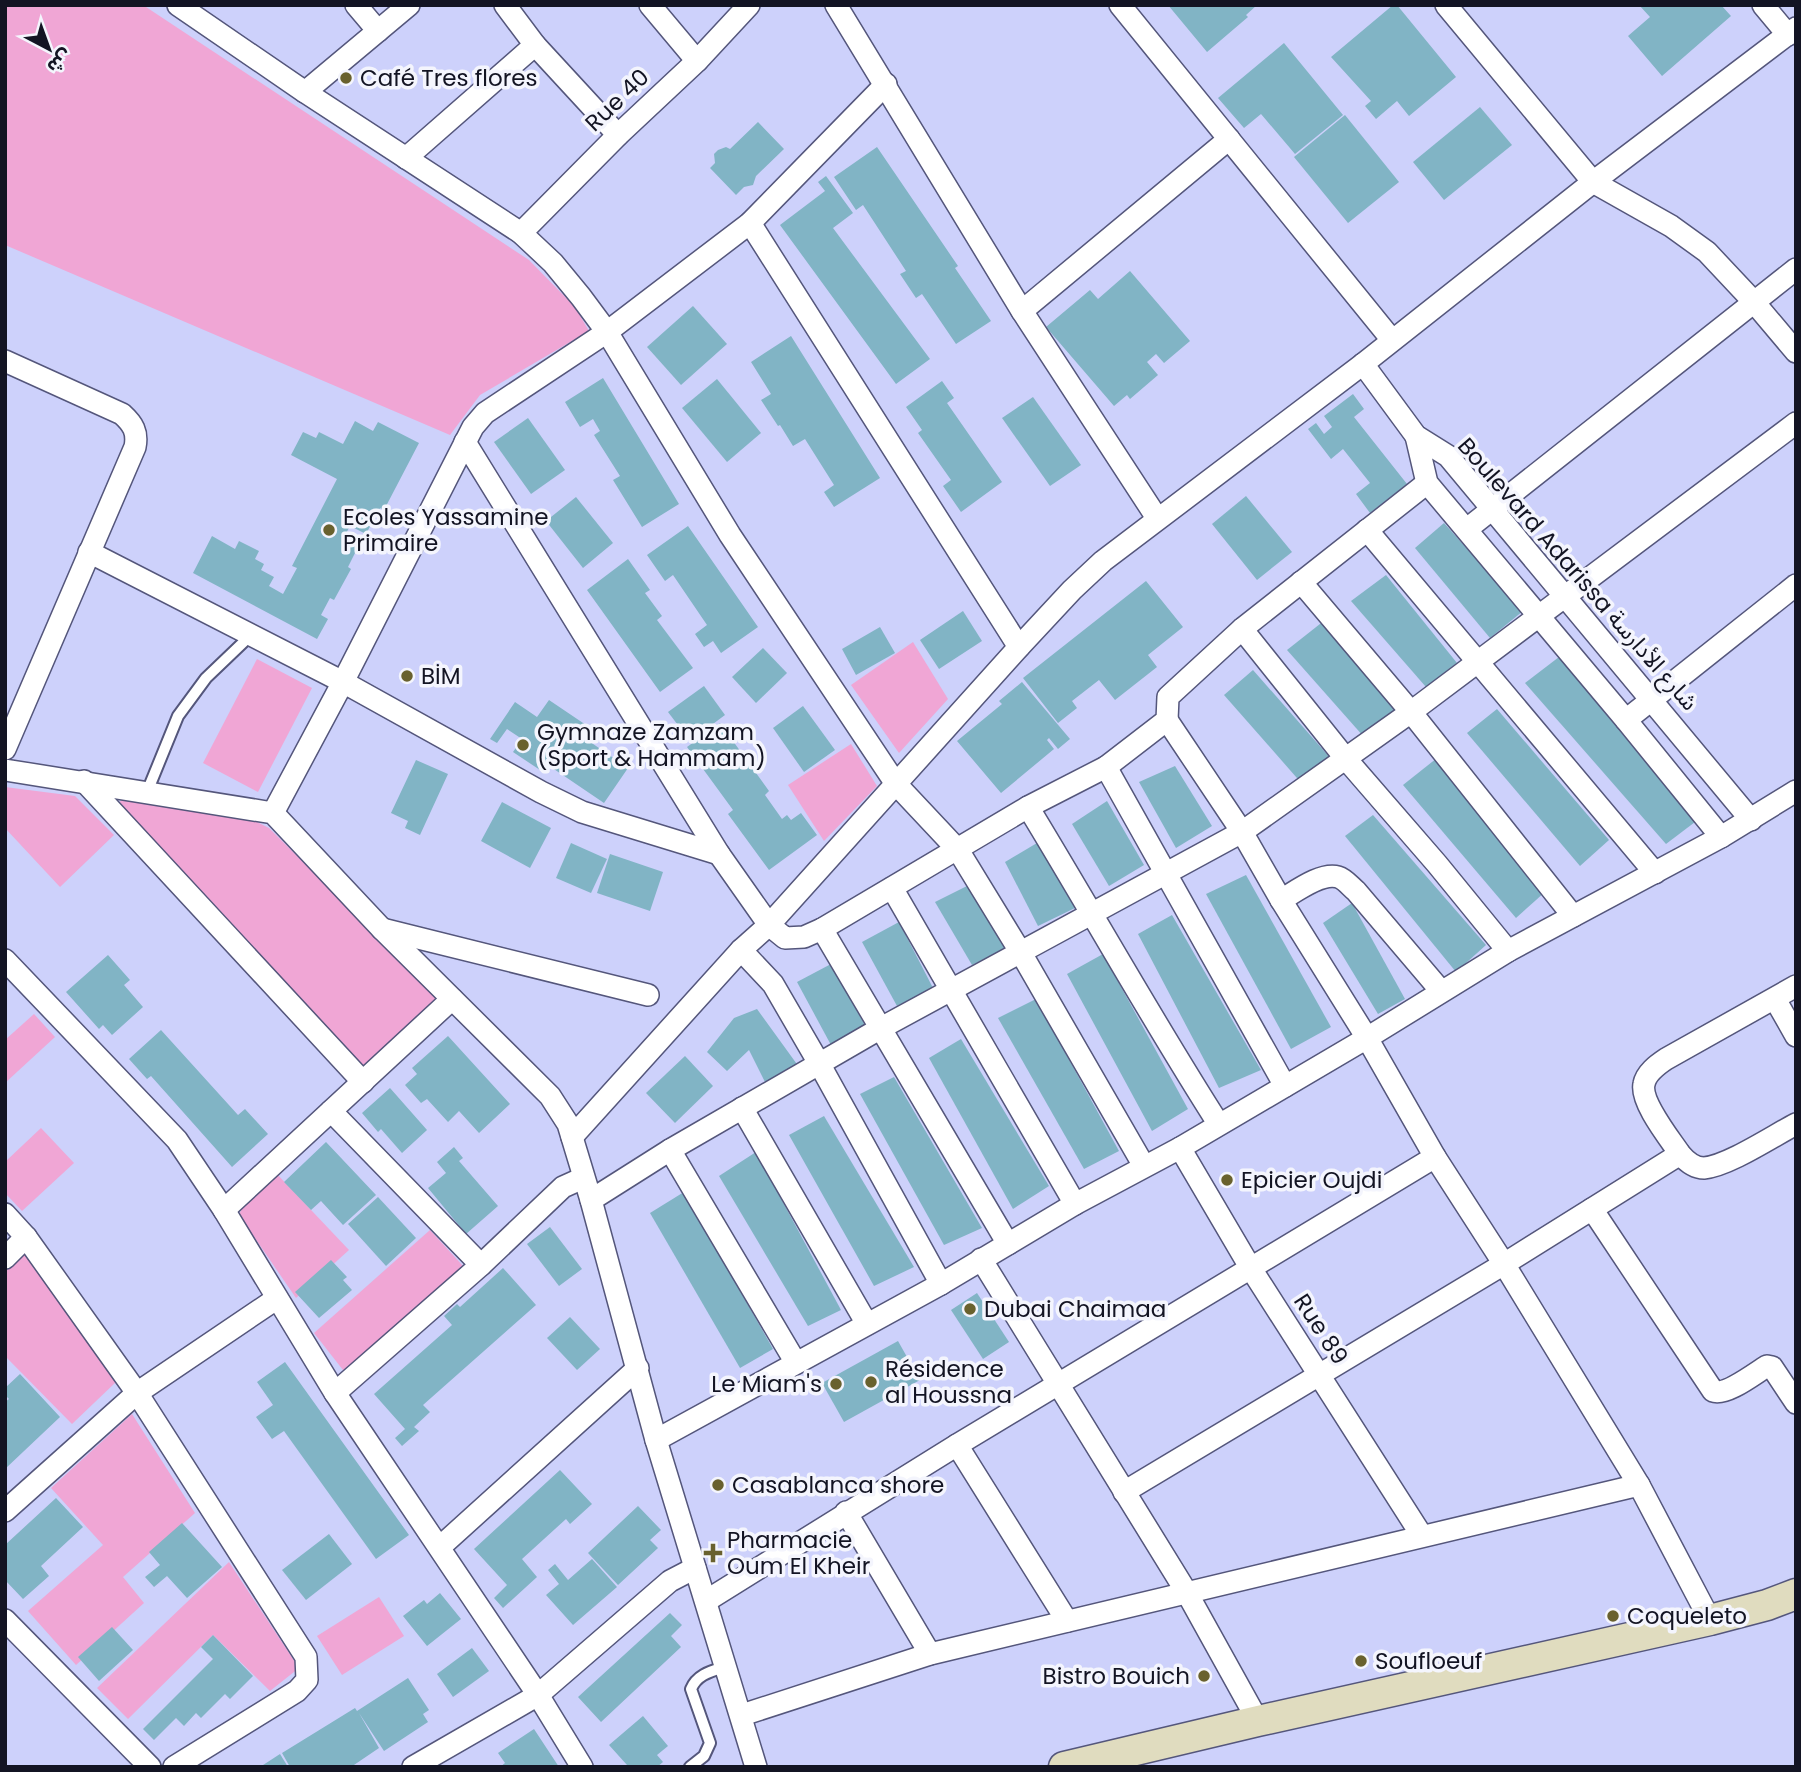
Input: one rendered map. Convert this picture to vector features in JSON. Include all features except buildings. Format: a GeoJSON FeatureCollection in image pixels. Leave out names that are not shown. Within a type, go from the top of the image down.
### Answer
{"type":"FeatureCollection","features":[{"type":"Feature","properties":{"kind":"street"},"geometry":{"type":"LineString","coordinates":[[177,5],[521,233],[553,263],[607,332],[730,535],[897,784],[958,850],[1144,1166]]}},
{"type":"Feature","properties":{"kind":"street"},"geometry":{"type":"LineString","coordinates":[[356,5],[378,31]]}},
{"type":"Feature","properties":{"kind":"street"},"geometry":{"type":"LineString","coordinates":[[305,92],[409,5]]}},
{"type":"Feature","properties":{"kind":"street"},"geometry":{"type":"LineString","coordinates":[[505,5],[535,46],[618,135]]}},
{"type":"Feature","properties":{"kind":"street"},"geometry":{"type":"LineString","coordinates":[[650,5],[697,61]]}},
{"type":"Feature","properties":{"kind":"street","name":"Rue 40"},"geometry":{"type":"LineString","coordinates":[[521,233],[618,135],[697,61],[749,5]]}},
{"type":"Feature","properties":{"kind":"street"},"geometry":{"type":"LineString","coordinates":[[835,5],[886,84],[1022,312],[1157,518]]}},
{"type":"Feature","properties":{"kind":"street"},"geometry":{"type":"LineString","coordinates":[[1119,5],[1392,340]]}},
{"type":"Feature","properties":{"kind":"street"},"geometry":{"type":"LineString","coordinates":[[1446,5],[1593,182],[1671,226],[1707,253],[1753,301],[1796,352]]}},
{"type":"Feature","properties":{"kind":"street"},"geometry":{"type":"LineString","coordinates":[[572,1137],[741,950],[769,925],[1072,590],[1157,518],[1363,363],[1593,182],[1792,32],[1763,5]]}},
{"type":"Feature","properties":{"kind":"street"},"geometry":{"type":"LineString","coordinates":[[406,158],[535,46]]}},
{"type":"Feature","properties":{"kind":"street"},"geometry":{"type":"LineString","coordinates":[[273,813],[343,682],[464,442],[485,413],[607,332],[750,223],[886,84]]}},
{"type":"Feature","properties":{"kind":"street"},"geometry":{"type":"LineString","coordinates":[[1022,312],[1229,138]]}},
{"type":"Feature","properties":{"kind":"street"},"geometry":{"type":"LineString","coordinates":[[750,223],[1019,647]]}},
{"type":"Feature","properties":{"kind":"street"},"geometry":{"type":"LineString","coordinates":[[1466,529],[1753,301],[1796,270]]}},
{"type":"Feature","properties":{"kind":"street"},"geometry":{"type":"LineString","coordinates":[[5,361],[122,414],[135,428],[137,437],[5,749]]}},
{"type":"Feature","properties":{"kind":"street"},"geometry":{"type":"LineString","coordinates":[[1363,363],[1416,436]]}},
{"type":"Feature","properties":{"kind":"street"},"geometry":{"type":"LineString","coordinates":[[591,1200],[670,1150],[881,1028],[1242,832],[1410,712],[1796,423]]}},
{"type":"Feature","properties":{"kind":"street","name":"Boulevard Adarissa شارع الأدارسة"},"geometry":{"type":"LineString","coordinates":[[1416,436],[1448,456],[1751,820]]}},
{"type":"Feature","properties":{"kind":"street","name":"Boulevard Adarissa شارع الأدارسة"},"geometry":{"type":"LineString","coordinates":[[1416,436],[1427,483],[1721,837]]}},
{"type":"Feature","properties":{"kind":"street"},"geometry":{"type":"LineString","coordinates":[[464,442],[719,854],[769,925],[785,938],[804,937],[822,929],[1028,807],[1106,767],[1167,720]]}},
{"type":"Feature","properties":{"kind":"street"},"geometry":{"type":"LineString","coordinates":[[1427,483],[1242,629],[1168,697],[1167,720],[1242,832],[1367,1038],[1435,1157],[1639,1485],[1710,1620]]}},
{"type":"Feature","properties":{"kind":"street"},"geometry":{"type":"LineString","coordinates":[[1367,530],[1655,873]]}},
{"type":"Feature","properties":{"kind":"street"},"geometry":{"type":"LineString","coordinates":[[89,552],[343,682],[582,812],[719,854]]}},
{"type":"Feature","properties":{"kind":"street"},"geometry":{"type":"LineString","coordinates":[[1301,582],[1410,712],[1573,916]]}},
{"type":"Feature","properties":{"kind":"street"},"geometry":{"type":"LineString","coordinates":[[1626,720],[1796,585]]}},
{"type":"Feature","properties":{"kind":"street"},"geometry":{"type":"LineString","coordinates":[[1242,629],[1346,759],[1508,951]]}},
{"type":"Feature","properties":{"kind":"street"},"geometry":{"type":"LineString","coordinates":[[1106,767],[1285,1086]]}},
{"type":"Feature","properties":{"kind":"street"},"geometry":{"type":"LineString","coordinates":[[5,770],[273,813],[382,929],[550,1096],[568,1124],[572,1137],[656,1440],[756,1767]]}},
{"type":"Feature","properties":{"kind":"street"},"geometry":{"type":"LineString","coordinates":[[84,781],[363,1082]]}},
{"type":"Feature","properties":{"kind":"street"},"geometry":{"type":"LineString","coordinates":[[656,1440],[942,1284],[1075,1204],[1180,1147],[1367,1038],[1508,951],[1721,837],[1796,791]]}},
{"type":"Feature","properties":{"kind":"street"},"geometry":{"type":"LineString","coordinates":[[1028,807],[1092,912],[1158,1029],[1218,1123]]}},
{"type":"Feature","properties":{"kind":"street"},"geometry":{"type":"LineString","coordinates":[[1281,900],[1320,879],[1332,877],[1342,880],[1356,891],[1441,991]]}},
{"type":"Feature","properties":{"kind":"street"},"geometry":{"type":"LineString","coordinates":[[892,888],[1075,1204]]}},
{"type":"Feature","properties":{"kind":"street"},"geometry":{"type":"LineString","coordinates":[[382,929],[648,995]]}},
{"type":"Feature","properties":{"kind":"street"},"geometry":{"type":"LineString","coordinates":[[822,929],[1008,1244]]}},
{"type":"Feature","properties":{"kind":"street"},"geometry":{"type":"LineString","coordinates":[[741,950],[772,984],[942,1284]]}},
{"type":"Feature","properties":{"kind":"street"},"geometry":{"type":"LineString","coordinates":[[5,960],[177,1140],[224,1210],[335,1392],[538,1695],[582,1767]]}},
{"type":"Feature","properties":{"kind":"street"},"geometry":{"type":"LineString","coordinates":[[1796,986],[1666,1059],[1650,1072],[1643,1084],[1644,1099],[1680,1154],[1687,1162],[1704,1168],[1738,1155],[1796,1124]]}},
{"type":"Feature","properties":{"kind":"street"},"geometry":{"type":"LineString","coordinates":[[224,1210],[452,999]]}},
{"type":"Feature","properties":{"kind":"street"},"geometry":{"type":"LineString","coordinates":[[1775,999],[1796,1036]]}},
{"type":"Feature","properties":{"kind":"street"},"geometry":{"type":"LineString","coordinates":[[742,1108],[867,1324]]}},
{"type":"Feature","properties":{"kind":"street"},"geometry":{"type":"LineString","coordinates":[[331,1111],[481,1265]]}},
{"type":"Feature","properties":{"kind":"street","name":"Rue 89"},"geometry":{"type":"LineString","coordinates":[[1180,1147],[1250,1267],[1422,1536]]}},
{"type":"Feature","properties":{"kind":"street"},"geometry":{"type":"LineString","coordinates":[[670,1150],[796,1363]]}},
{"type":"Feature","properties":{"kind":"street"},"geometry":{"type":"LineString","coordinates":[[1124,1492],[1504,1264],[1680,1154]]}},
{"type":"Feature","properties":{"kind":"street"},"geometry":{"type":"LineString","coordinates":[[706,1601],[957,1444],[1435,1157]]}},
{"type":"Feature","properties":{"kind":"street"},"geometry":{"type":"LineString","coordinates":[[335,1392],[481,1265],[563,1187],[583,1178]]}},
{"type":"Feature","properties":{"kind":"street"},"geometry":{"type":"LineString","coordinates":[[1592,1209],[1713,1391],[1726,1391],[1767,1366],[1772,1367],[1796,1402]]}},
{"type":"Feature","properties":{"kind":"street"},"geometry":{"type":"LineString","coordinates":[[5,1214],[26,1237],[137,1393],[306,1657],[307,1680],[297,1691],[174,1767]]}},
{"type":"Feature","properties":{"kind":"street"},"geometry":{"type":"LineString","coordinates":[[5,1258],[26,1237]]}},
{"type":"Feature","properties":{"kind":"street"},"geometry":{"type":"LineString","coordinates":[[981,1259],[1187,1593],[1258,1721]]}},
{"type":"Feature","properties":{"kind":"street"},"geometry":{"type":"LineString","coordinates":[[5,1511],[137,1393],[276,1299]]}},
{"type":"Feature","properties":{"kind":"street"},"geometry":{"type":"LineString","coordinates":[[440,1547],[638,1368]]}},
{"type":"Feature","properties":{"kind":"street"},"geometry":{"type":"LineString","coordinates":[[957,1444],[1067,1621]]}},
{"type":"Feature","properties":{"kind":"street"},"geometry":{"type":"LineString","coordinates":[[742,1715],[930,1654],[1639,1485]]}},
{"type":"Feature","properties":{"kind":"street"},"geometry":{"type":"LineString","coordinates":[[846,1512],[930,1654]]}},
{"type":"Feature","properties":{"kind":"street"},"geometry":{"type":"LineString","coordinates":[[413,1767],[538,1695],[670,1581],[695,1568]]}},
{"type":"Feature","properties":{"kind":"street"},"geometry":{"type":"LineString","coordinates":[[1064,1767],[1710,1620],[1767,1605],[1796,1594]]}},
{"type":"Feature","properties":{"kind":"street"},"geometry":{"type":"LineString","coordinates":[[5,1620],[150,1767]]}},
{"type":"Feature","properties":{"kind":"lane"},"geometry":{"type":"LineString","coordinates":[[148,792],[178,716],[206,677],[251,635]]}},
{"type":"Feature","properties":{"kind":"lane"},"geometry":{"type":"LineString","coordinates":[[690,1767],[704,1756],[710,1744],[691,1689],[694,1682],[707,1673],[727,1667]]}},
{"type":"Feature","properties":{"kind":"shaded area"},"geometry":{"type":"Polygon","coordinates":[[[5,5],[143,5],[529,260],[575,307],[589,331],[480,395],[450,435],[5,245],[5,5]]]}},
{"type":"Feature","properties":{"kind":"shaded area"},"geometry":{"type":"Polygon","coordinates":[[[913,642],[948,699],[899,753],[851,685],[913,642]]]}},
{"type":"Feature","properties":{"kind":"shaded area"},"geometry":{"type":"Polygon","coordinates":[[[257,659],[312,688],[258,792],[203,763],[257,659]]]}},
{"type":"Feature","properties":{"kind":"shaded area"},"geometry":{"type":"Polygon","coordinates":[[[851,744],[877,786],[824,841],[788,785],[851,744]]]}},
{"type":"Feature","properties":{"kind":"shaded area"},"geometry":{"type":"Polygon","coordinates":[[[5,787],[75,796],[114,835],[60,887],[5,828],[5,787]]]}},
{"type":"Feature","properties":{"kind":"shaded area"},"geometry":{"type":"Polygon","coordinates":[[[122,800],[257,822],[269,828],[434,992],[436,996],[432,1006],[364,1068],[118,803],[122,800]]]}},
{"type":"Feature","properties":{"kind":"shaded area"},"geometry":{"type":"Polygon","coordinates":[[[34,1014],[55,1037],[5,1083],[5,1040],[34,1014]]]}},
{"type":"Feature","properties":{"kind":"shaded area"},"geometry":{"type":"Polygon","coordinates":[[[41,1128],[74,1163],[22,1211],[5,1193],[5,1162],[41,1128]]]}},
{"type":"Feature","properties":{"kind":"shaded area"},"geometry":{"type":"Polygon","coordinates":[[[276,1173],[349,1250],[296,1298],[239,1215],[243,1206],[276,1173]]]}},
{"type":"Feature","properties":{"kind":"shaded area"},"geometry":{"type":"Polygon","coordinates":[[[430,1230],[464,1267],[347,1370],[343,1370],[314,1333],[430,1230]]]}},
{"type":"Feature","properties":{"kind":"shaded area"},"geometry":{"type":"Polygon","coordinates":[[[25,1253],[116,1382],[72,1424],[5,1356],[5,1272],[25,1253]]]}},
{"type":"Feature","properties":{"kind":"shaded area"},"geometry":{"type":"Polygon","coordinates":[[[132,1414],[195,1513],[123,1577],[144,1603],[76,1665],[28,1611],[103,1545],[51,1488],[132,1414]]]}},
{"type":"Feature","properties":{"kind":"shaded area"},"geometry":{"type":"Polygon","coordinates":[[[229,1562],[299,1668],[270,1691],[213,1635],[128,1719],[97,1688],[229,1562]]]}},
{"type":"Feature","properties":{"kind":"shaded area"},"geometry":{"type":"Polygon","coordinates":[[[379,1597],[404,1636],[342,1675],[317,1636],[379,1597]]]}},
{"type":"Feature","properties":{"kind":"place","name":"Café Tres flores"},"geometry":{"type":"Point","coordinates":[346,78]}},
{"type":"Feature","properties":{"kind":"place","name":"Ecoles Yassamine Primaire"},"geometry":{"type":"Point","coordinates":[329,530]}},
{"type":"Feature","properties":{"kind":"place","name":"BİM"},"geometry":{"type":"Point","coordinates":[407,676]}},
{"type":"Feature","properties":{"kind":"place","name":"Gymnaze Zamzam (Sport & Hammam)"},"geometry":{"type":"Point","coordinates":[523,745]}},
{"type":"Feature","properties":{"kind":"place","name":"Epicier Oujdi"},"geometry":{"type":"Point","coordinates":[1227,1180]}},
{"type":"Feature","properties":{"kind":"place","name":"Dubai Chaimaa"},"geometry":{"type":"Point","coordinates":[970,1309]}},
{"type":"Feature","properties":{"kind":"place","name":"Résidence al Houssna"},"geometry":{"type":"Point","coordinates":[871,1382]}},
{"type":"Feature","properties":{"kind":"place","name":"Le Miam's"},"geometry":{"type":"Point","coordinates":[836,1384]}},
{"type":"Feature","properties":{"kind":"place","name":"Casablanca shore"},"geometry":{"type":"Point","coordinates":[718,1485]}},
{"type":"Feature","properties":{"kind":"place","name":"Pharmacie Oum El Kheir"},"geometry":{"type":"Point","coordinates":[713,1553]}},
{"type":"Feature","properties":{"kind":"place","name":"Coqueleto"},"geometry":{"type":"Point","coordinates":[1613,1616]}},
{"type":"Feature","properties":{"kind":"place","name":"Soufloeuf"},"geometry":{"type":"Point","coordinates":[1361,1661]}},
{"type":"Feature","properties":{"kind":"place","name":"Bistro Bouich"},"geometry":{"type":"Point","coordinates":[1204,1676]}}]}
